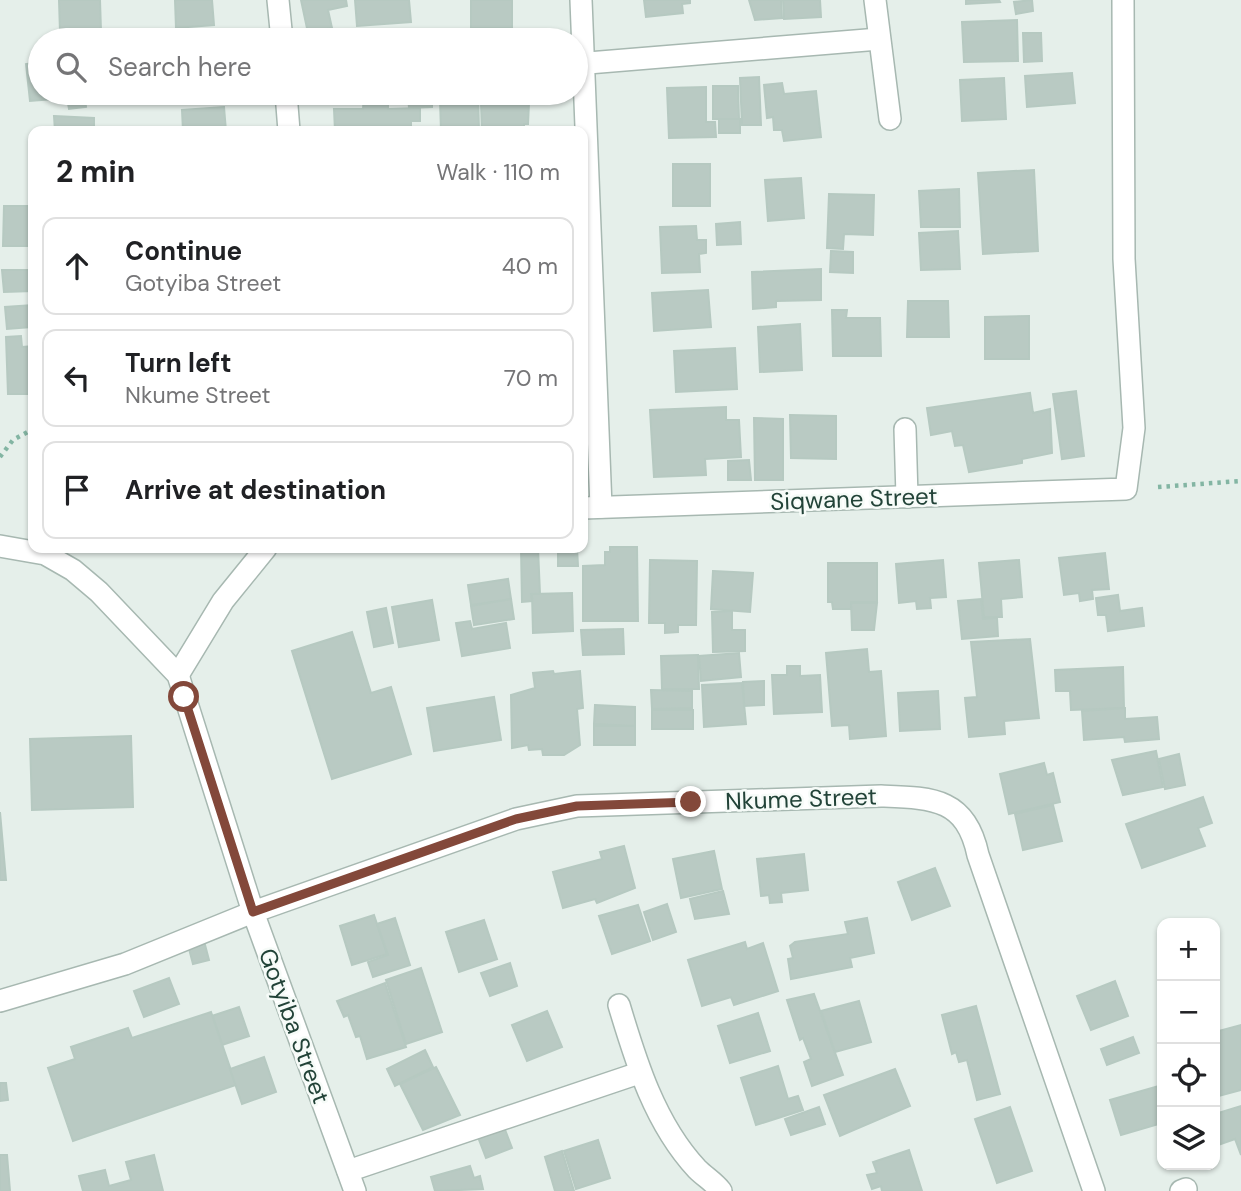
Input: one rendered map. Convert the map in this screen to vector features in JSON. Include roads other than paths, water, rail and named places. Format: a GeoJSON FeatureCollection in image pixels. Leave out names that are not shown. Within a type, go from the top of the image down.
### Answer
{"type":"FeatureCollection","features":[{"type":"Feature","properties":{"kind":"street"},"geometry":{"type":"LineString","coordinates":[[278,0],[281,28]]}},
{"type":"Feature","properties":{"kind":"street"},"geometry":{"type":"LineString","coordinates":[[580,28],[581,0]]}},
{"type":"Feature","properties":{"kind":"street"},"geometry":{"type":"LineString","coordinates":[[875,0],[890,119]]}},
{"type":"Feature","properties":{"kind":"street","name":"Siqwane Street"},"geometry":{"type":"LineString","coordinates":[[592,508],[1126,489],[1134,428],[1124,259],[1124,0]]}},
{"type":"Feature","properties":{"kind":"street"},"geometry":{"type":"LineString","coordinates":[[588,63],[879,39]]}},
{"type":"Feature","properties":{"kind":"street"},"geometry":{"type":"LineString","coordinates":[[287,105],[289,126]]}},
{"type":"Feature","properties":{"kind":"street"},"geometry":{"type":"LineString","coordinates":[[580,105],[581,126]]}},
{"type":"Feature","properties":{"kind":"street"},"geometry":{"type":"LineString","coordinates":[[588,371],[592,508]]}},
{"type":"Feature","properties":{"kind":"street"},"geometry":{"type":"LineString","coordinates":[[905,429],[908,497]]}},
{"type":"Feature","properties":{"kind":"street","name":"Gotyiba Street"},"geometry":{"type":"LineString","coordinates":[[0,546],[28,551]]}},
{"type":"Feature","properties":{"kind":"street","name":"Gotyiba Street"},"geometry":{"type":"LineString","coordinates":[[39,553],[73,570],[99,592],[178,675],[253,912],[351,1181]]}},
{"type":"Feature","properties":{"kind":"street"},"geometry":{"type":"LineString","coordinates":[[178,675],[223,601],[261,553]]}},
{"type":"Feature","properties":{"kind":"street","name":"Nkume Street"},"geometry":{"type":"LineString","coordinates":[[0,1001],[125,964],[253,912],[516,819],[577,806],[917,797],[942,803],[958,811],[973,831],[1094,1191]]}},
{"type":"Feature","properties":{"kind":"street"},"geometry":{"type":"LineString","coordinates":[[619,1005],[639,1073],[678,1143],[698,1169],[721,1191]]}},
{"type":"Feature","properties":{"kind":"street"},"geometry":{"type":"LineString","coordinates":[[351,1181],[639,1073]]}}]}
